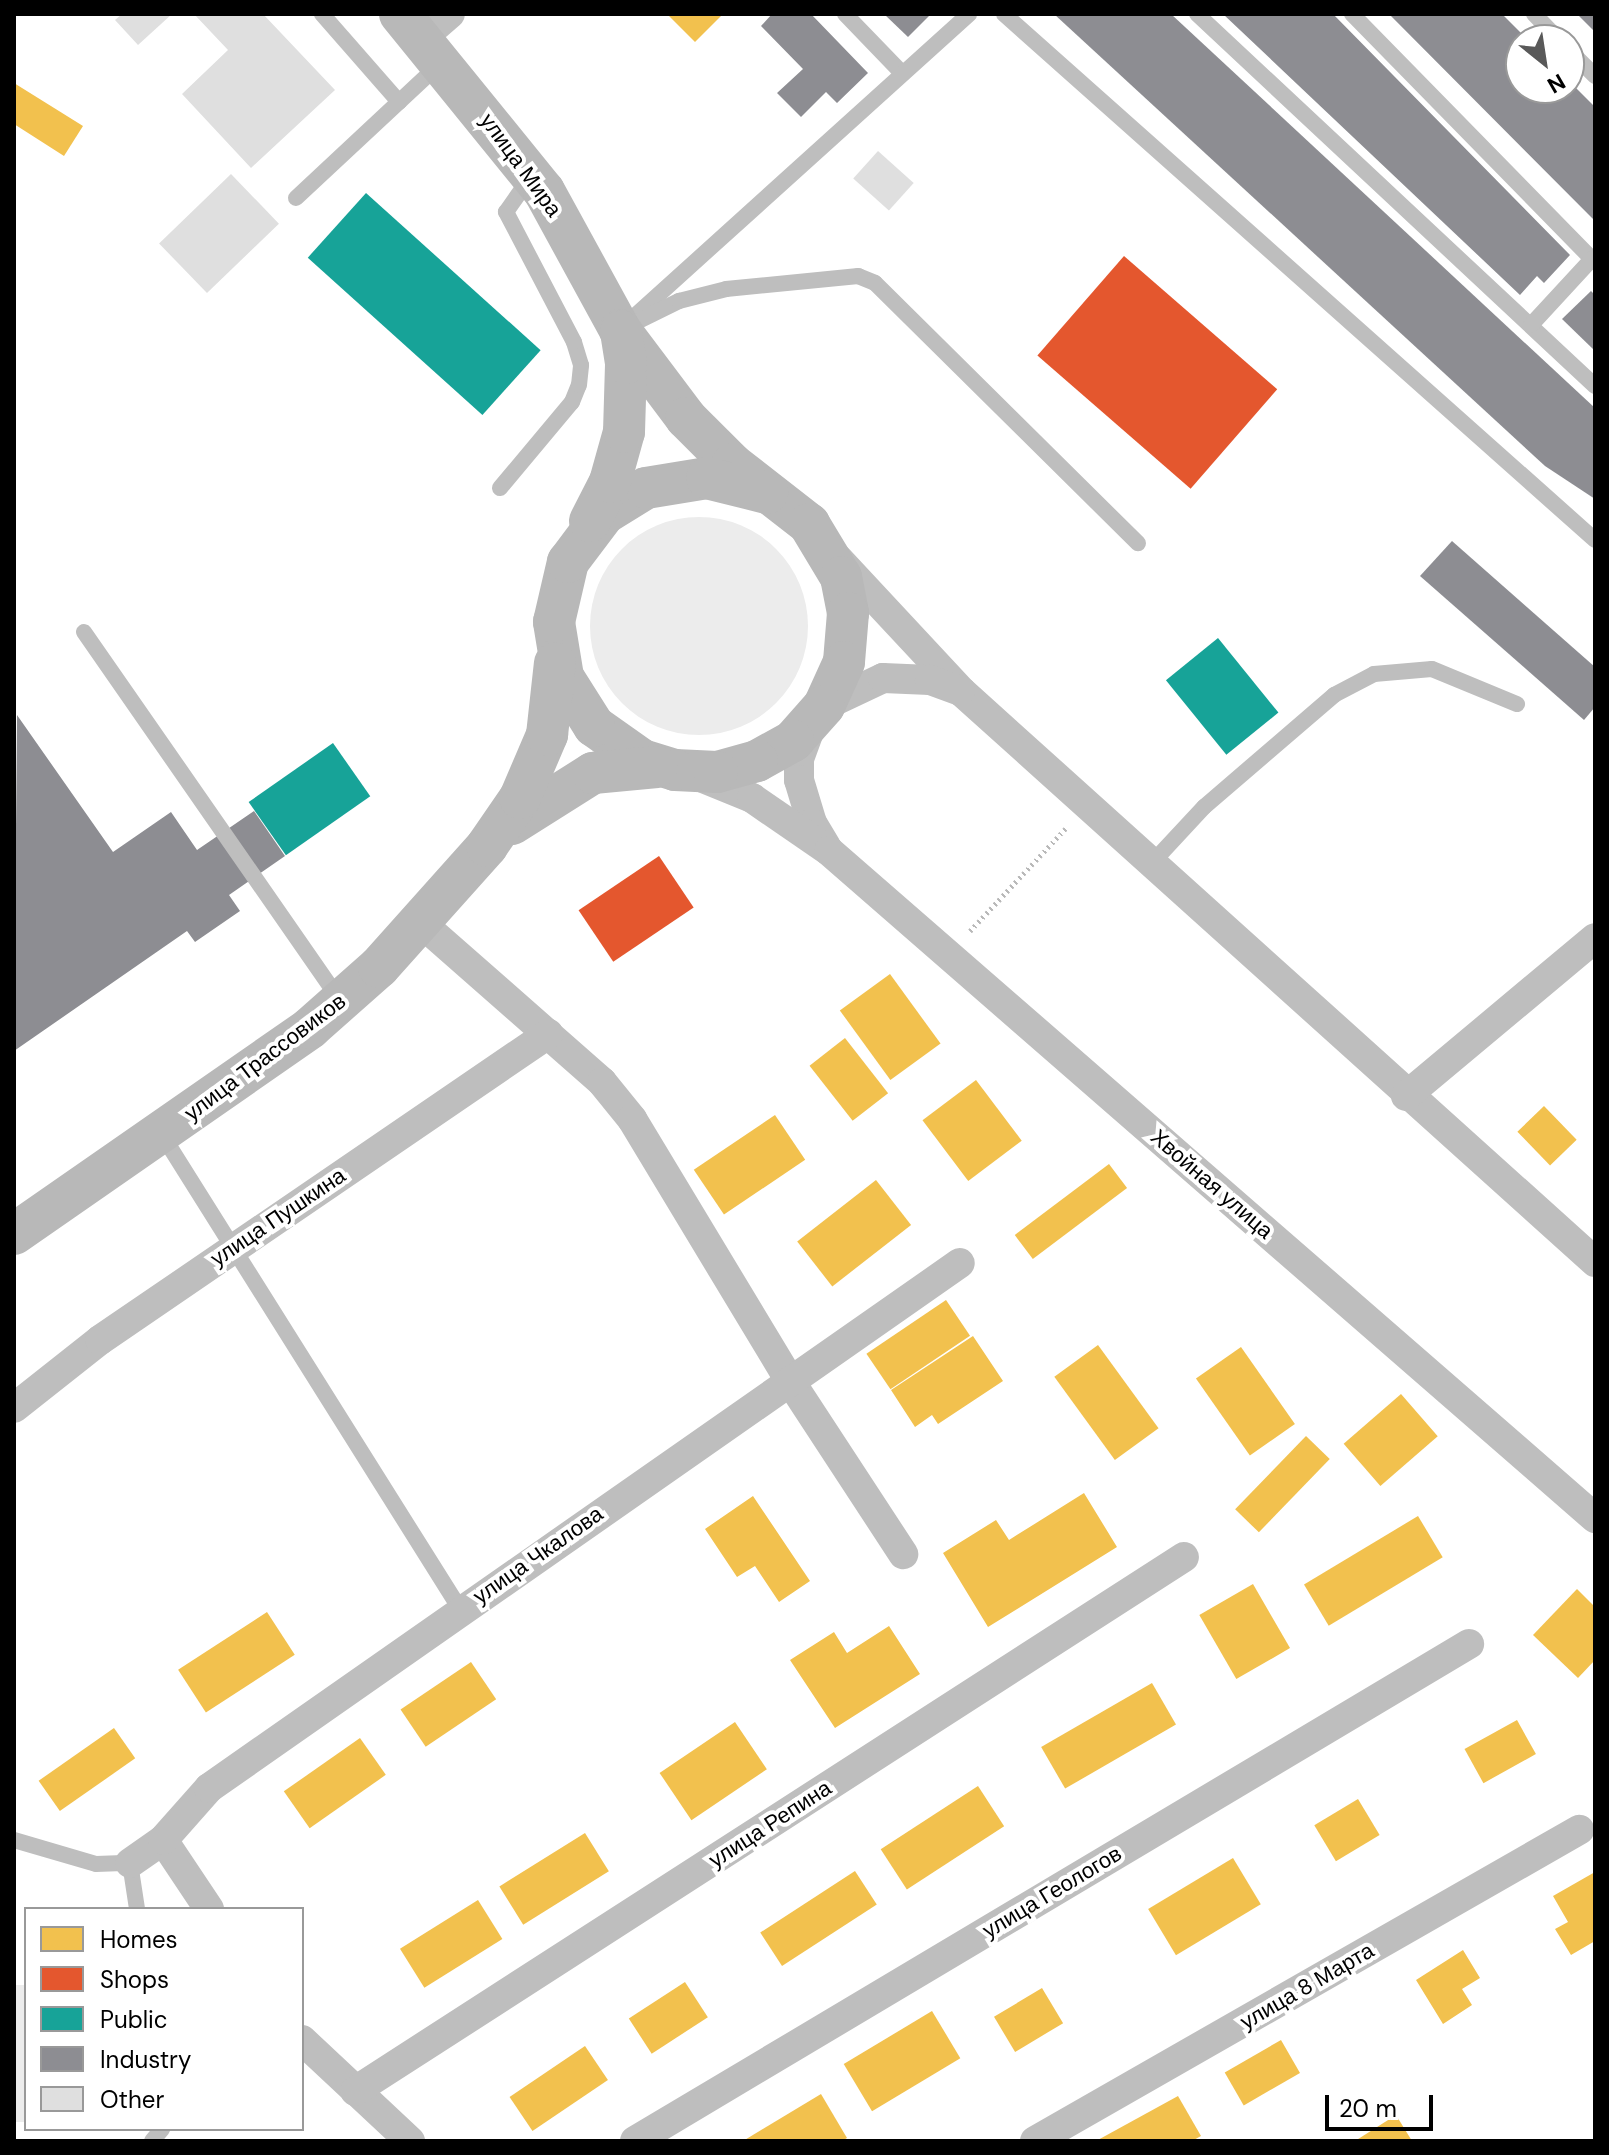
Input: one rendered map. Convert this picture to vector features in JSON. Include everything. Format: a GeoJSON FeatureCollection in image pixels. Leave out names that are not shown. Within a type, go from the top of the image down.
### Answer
{"type":"FeatureCollection","features":[{"type":"Feature","properties":{"kind":"main road","name":"улица Мира"},"geometry":{"type":"LineString","coordinates":[[429,32],[532,175],[575,242],[620,330]]}},
{"type":"Feature","properties":{"kind":"main road"},"geometry":{"type":"LineString","coordinates":[[487,846],[549,797],[593,773],[670,769],[717,772],[744,766],[782,748],[818,714],[841,674],[849,626],[844,589],[825,544],[799,515],[767,493],[704,439],[620,330]]}},
{"type":"Feature","properties":{"kind":"main road"},"geometry":{"type":"LineString","coordinates":[[487,846],[520,798],[547,735],[555,697],[557,591],[573,552],[610,482],[624,432],[626,363],[620,330]]}},
{"type":"Feature","properties":{"kind":"main road"},"geometry":{"type":"LineString","coordinates":[[573,552],[604,514],[658,484],[707,478],[767,493]]}},
{"type":"Feature","properties":{"kind":"main road"},"geometry":{"type":"LineString","coordinates":[[555,643],[568,688],[586,718],[621,749],[670,769]]}},
{"type":"Feature","properties":{"kind":"main road","name":"улица Трассовиков"},"geometry":{"type":"LineString","coordinates":[[14,1234],[161,1133],[340,1002],[420,922],[487,846]]}},
{"type":"Feature","properties":{"kind":"street"},"geometry":{"type":"LineString","coordinates":[[825,544],[962,692],[1406,1096],[1595,1262]]}},
{"type":"Feature","properties":{"kind":"street"},"geometry":{"type":"LineString","coordinates":[[829,851],[812,823],[799,780],[799,759],[818,714],[883,678],[930,680],[962,692]]}},
{"type":"Feature","properties":{"kind":"street"},"geometry":{"type":"LineString","coordinates":[[670,769],[729,786],[829,851]]}},
{"type":"Feature","properties":{"kind":"street","name":"Хвойная улица"},"geometry":{"type":"LineString","coordinates":[[829,851],[1595,1518]]}},
{"type":"Feature","properties":{"kind":"street"},"geometry":{"type":"LineString","coordinates":[[420,922],[602,1082],[632,1119],[790,1381],[903,1554]]}},
{"type":"Feature","properties":{"kind":"street"},"geometry":{"type":"LineString","coordinates":[[1406,1096],[1595,938]]}},
{"type":"Feature","properties":{"kind":"street","name":"улица Пушкина"},"geometry":{"type":"LineString","coordinates":[[14,1408],[235,1246],[548,1034]]}},
{"type":"Feature","properties":{"kind":"street","name":"улица Чкалова"},"geometry":{"type":"LineString","coordinates":[[130,1863],[163,1840],[209,1788],[460,1609],[960,1263]]}},
{"type":"Feature","properties":{"kind":"street","name":"улица Репина"},"geometry":{"type":"LineString","coordinates":[[355,2091],[1184,1557]]}},
{"type":"Feature","properties":{"kind":"street","name":"улица Геологов"},"geometry":{"type":"LineString","coordinates":[[635,2141],[1469,1644]]}},
{"type":"Feature","properties":{"kind":"street","name":"улица 8 Марта"},"geometry":{"type":"LineString","coordinates":[[1035,2141],[1579,1830]]}},
{"type":"Feature","properties":{"kind":"street"},"geometry":{"type":"LineString","coordinates":[[163,1840],[208,1907]]}},
{"type":"Feature","properties":{"kind":"street"},"geometry":{"type":"LineString","coordinates":[[304,2042],[410,2141]]}},
{"type":"Feature","properties":{"kind":"lane"},"geometry":{"type":"LineString","coordinates":[[322,14],[399,102]]}},
{"type":"Feature","properties":{"kind":"lane"},"geometry":{"type":"LineString","coordinates":[[845,14],[900,71]]}},
{"type":"Feature","properties":{"kind":"lane"},"geometry":{"type":"LineString","coordinates":[[620,330],[900,71],[969,14]]}},
{"type":"Feature","properties":{"kind":"lane"},"geometry":{"type":"LineString","coordinates":[[1004,14],[1595,540]]}},
{"type":"Feature","properties":{"kind":"lane"},"geometry":{"type":"LineString","coordinates":[[1197,14],[1595,386]]}},
{"type":"Feature","properties":{"kind":"lane"},"geometry":{"type":"LineString","coordinates":[[1352,14],[1593,260],[1531,325]]}},
{"type":"Feature","properties":{"kind":"lane"},"geometry":{"type":"LineString","coordinates":[[296,198],[399,102],[429,32]]}},
{"type":"Feature","properties":{"kind":"lane"},"geometry":{"type":"LineString","coordinates":[[500,488],[572,402],[579,385],[581,365],[574,342],[506,212],[532,175]]}},
{"type":"Feature","properties":{"kind":"lane"},"geometry":{"type":"LineString","coordinates":[[620,330],[679,301],[726,289],[858,276],[875,283],[1138,543]]}},
{"type":"Feature","properties":{"kind":"lane"},"geometry":{"type":"LineString","coordinates":[[84,632],[340,1002]]}},
{"type":"Feature","properties":{"kind":"lane"},"geometry":{"type":"LineString","coordinates":[[1151,864],[1204,807],[1334,695],[1374,674],[1432,669],[1517,704]]}},
{"type":"Feature","properties":{"kind":"lane"},"geometry":{"type":"LineString","coordinates":[[161,1133],[235,1246],[460,1609]]}},
{"type":"Feature","properties":{"kind":"lane"},"geometry":{"type":"LineString","coordinates":[[14,1840],[96,1864],[130,1863],[137,1907]]}},
{"type":"Feature","properties":{"kind":"path"},"geometry":{"type":"LineString","coordinates":[[948,955],[1087,806]]}},
{"type":"Feature","properties":{"kind":"shaded area"},"geometry":{"type":"Polygon","coordinates":[[[699,517],[741,525],[760,535],[776,549],[790,565],[800,584],[808,626],[800,668],[790,687],[776,703],[760,717],[741,727],[699,735],[657,727],[638,717],[622,703],[608,687],[598,668],[590,626],[598,584],[608,565],[622,549],[638,535],[657,525],[699,517]]]}},
{"type":"Feature","properties":{"kind":"shaded area"},"geometry":{"type":"Polygon","coordinates":[[[14,1985],[24,1985],[24,2122],[14,2122],[14,1985]]]}},
{"type":"Feature","properties":{"kind":"building: Homes"},"geometry":{"type":"Polygon","coordinates":[[[667,14],[723,14],[695,42],[667,14]]]}},
{"type":"Feature","properties":{"kind":"building: Homes"},"geometry":{"type":"Polygon","coordinates":[[[14,83],[83,126],[64,156],[14,124],[14,83]]]}},
{"type":"Feature","properties":{"kind":"building: Homes"},"geometry":{"type":"Polygon","coordinates":[[[890,974],[941,1044],[890,1080],[840,1010],[890,974]]]}},
{"type":"Feature","properties":{"kind":"building: Homes"},"geometry":{"type":"Polygon","coordinates":[[[845,1038],[888,1093],[853,1121],[810,1066],[845,1038]]]}},
{"type":"Feature","properties":{"kind":"building: Homes"},"geometry":{"type":"Polygon","coordinates":[[[976,1080],[1022,1141],[968,1181],[922,1120],[976,1080]]]}},
{"type":"Feature","properties":{"kind":"building: Homes"},"geometry":{"type":"Polygon","coordinates":[[[1544,1106],[1577,1140],[1550,1166],[1517,1132],[1544,1106]]]}},
{"type":"Feature","properties":{"kind":"building: Homes"},"geometry":{"type":"Polygon","coordinates":[[[775,1115],[805,1160],[724,1215],[694,1170],[775,1115]]]}},
{"type":"Feature","properties":{"kind":"building: Homes"},"geometry":{"type":"Polygon","coordinates":[[[1109,1164],[1127,1188],[1033,1259],[1015,1235],[1109,1164]]]}},
{"type":"Feature","properties":{"kind":"building: Homes"},"geometry":{"type":"Polygon","coordinates":[[[876,1180],[911,1225],[832,1286],[797,1242],[876,1180]]]}},
{"type":"Feature","properties":{"kind":"building: Homes"},"geometry":{"type":"Polygon","coordinates":[[[946,1300],[970,1336],[890,1389],[866,1354],[946,1300]]]}},
{"type":"Feature","properties":{"kind":"building: Homes"},"geometry":{"type":"Polygon","coordinates":[[[973,1336],[1003,1381],[938,1424],[932,1415],[915,1427],[891,1390],[973,1336]]]}},
{"type":"Feature","properties":{"kind":"building: Homes"},"geometry":{"type":"Polygon","coordinates":[[[1098,1345],[1159,1428],[1115,1460],[1054,1377],[1098,1345]]]}},
{"type":"Feature","properties":{"kind":"building: Homes"},"geometry":{"type":"Polygon","coordinates":[[[1241,1347],[1295,1424],[1250,1456],[1196,1379],[1241,1347]]]}},
{"type":"Feature","properties":{"kind":"building: Homes"},"geometry":{"type":"Polygon","coordinates":[[[1401,1394],[1438,1436],[1380,1486],[1344,1444],[1401,1394]]]}},
{"type":"Feature","properties":{"kind":"building: Homes"},"geometry":{"type":"Polygon","coordinates":[[[1306,1436],[1330,1459],[1259,1532],[1235,1509],[1306,1436]]]}},
{"type":"Feature","properties":{"kind":"building: Homes"},"geometry":{"type":"Polygon","coordinates":[[[1084,1493],[1117,1547],[988,1627],[943,1553],[996,1520],[1009,1540],[1084,1493]]]}},
{"type":"Feature","properties":{"kind":"building: Homes"},"geometry":{"type":"Polygon","coordinates":[[[753,1496],[810,1581],[779,1602],[755,1566],[737,1577],[705,1529],[753,1496]]]}},
{"type":"Feature","properties":{"kind":"building: Homes"},"geometry":{"type":"Polygon","coordinates":[[[1418,1516],[1443,1557],[1329,1626],[1304,1585],[1418,1516]]]}},
{"type":"Feature","properties":{"kind":"building: Homes"},"geometry":{"type":"Polygon","coordinates":[[[1253,1584],[1290,1648],[1236,1679],[1199,1615],[1253,1584]]]}},
{"type":"Feature","properties":{"kind":"building: Homes"},"geometry":{"type":"Polygon","coordinates":[[[1577,1589],[1595,1607],[1595,1660],[1578,1678],[1533,1635],[1577,1589]]]}},
{"type":"Feature","properties":{"kind":"building: Homes"},"geometry":{"type":"Polygon","coordinates":[[[267,1612],[295,1655],[206,1713],[178,1670],[267,1612]]]}},
{"type":"Feature","properties":{"kind":"building: Homes"},"geometry":{"type":"Polygon","coordinates":[[[889,1626],[920,1674],[835,1728],[790,1660],[834,1632],[847,1653],[889,1626]]]}},
{"type":"Feature","properties":{"kind":"building: Homes"},"geometry":{"type":"Polygon","coordinates":[[[471,1662],[496,1699],[426,1747],[401,1710],[471,1662]]]}},
{"type":"Feature","properties":{"kind":"building: Homes"},"geometry":{"type":"Polygon","coordinates":[[[1152,1683],[1176,1725],[1065,1789],[1041,1747],[1152,1683]]]}},
{"type":"Feature","properties":{"kind":"building: Homes"},"geometry":{"type":"Polygon","coordinates":[[[1517,1720],[1536,1754],[1483,1783],[1465,1749],[1517,1720]]]}},
{"type":"Feature","properties":{"kind":"building: Homes"},"geometry":{"type":"Polygon","coordinates":[[[735,1722],[767,1769],[691,1820],[660,1773],[735,1722]]]}},
{"type":"Feature","properties":{"kind":"building: Homes"},"geometry":{"type":"Polygon","coordinates":[[[114,1728],[135,1758],[60,1811],[39,1781],[114,1728]]]}},
{"type":"Feature","properties":{"kind":"building: Homes"},"geometry":{"type":"Polygon","coordinates":[[[360,1738],[386,1775],[310,1828],[284,1791],[360,1738]]]}},
{"type":"Feature","properties":{"kind":"building: Homes"},"geometry":{"type":"Polygon","coordinates":[[[978,1786],[1004,1826],[907,1889],[881,1849],[978,1786]]]}},
{"type":"Feature","properties":{"kind":"building: Homes"},"geometry":{"type":"Polygon","coordinates":[[[1358,1799],[1380,1835],[1336,1861],[1314,1825],[1358,1799]]]}},
{"type":"Feature","properties":{"kind":"building: Homes"},"geometry":{"type":"Polygon","coordinates":[[[585,1833],[609,1871],[523,1925],[499,1887],[585,1833]]]}},
{"type":"Feature","properties":{"kind":"building: Homes"},"geometry":{"type":"Polygon","coordinates":[[[1233,1858],[1261,1904],[1176,1955],[1148,1909],[1233,1858]]]}},
{"type":"Feature","properties":{"kind":"building: Homes"},"geometry":{"type":"Polygon","coordinates":[[[855,1871],[877,1905],[782,1966],[760,1933],[855,1871]]]}},
{"type":"Feature","properties":{"kind":"building: Homes"},"geometry":{"type":"Polygon","coordinates":[[[1595,1872],[1595,1941],[1571,1955],[1555,1929],[1568,1922],[1553,1896],[1595,1872]]]}},
{"type":"Feature","properties":{"kind":"building: Homes"},"geometry":{"type":"Polygon","coordinates":[[[478,1900],[502,1939],[424,1988],[400,1949],[478,1900]]]}},
{"type":"Feature","properties":{"kind":"building: Homes"},"geometry":{"type":"Polygon","coordinates":[[[1463,1950],[1480,1978],[1462,1989],[1472,2005],[1443,2024],[1416,1980],[1463,1950]]]}},
{"type":"Feature","properties":{"kind":"building: Homes"},"geometry":{"type":"Polygon","coordinates":[[[685,1982],[708,2017],[652,2054],[629,2018],[685,1982]]]}},
{"type":"Feature","properties":{"kind":"building: Homes"},"geometry":{"type":"Polygon","coordinates":[[[1042,1988],[1063,2023],[1015,2052],[994,2017],[1042,1988]]]}},
{"type":"Feature","properties":{"kind":"building: Homes"},"geometry":{"type":"Polygon","coordinates":[[[932,2011],[960,2058],[872,2111],[844,2064],[932,2011]]]}},
{"type":"Feature","properties":{"kind":"building: Homes"},"geometry":{"type":"Polygon","coordinates":[[[1281,2040],[1300,2073],[1244,2105],[1225,2072],[1281,2040]]]}},
{"type":"Feature","properties":{"kind":"building: Homes"},"geometry":{"type":"Polygon","coordinates":[[[585,2046],[608,2080],[532,2131],[510,2097],[585,2046]]]}},
{"type":"Feature","properties":{"kind":"building: Homes"},"geometry":{"type":"Polygon","coordinates":[[[821,2094],[847,2138],[842,2141],[743,2141],[821,2094]]]}},
{"type":"Feature","properties":{"kind":"building: Homes"},"geometry":{"type":"Polygon","coordinates":[[[1178,2096],[1201,2136],[1192,2141],[1096,2141],[1178,2096]]]}},
{"type":"Feature","properties":{"kind":"building: Homes"},"geometry":{"type":"Polygon","coordinates":[[[1396,2115],[1412,2141],[1355,2141],[1396,2115]]]}},
{"type":"Feature","properties":{"kind":"building: Shops"},"geometry":{"type":"Polygon","coordinates":[[[1124,256],[1277,389],[1191,489],[1037,356],[1124,256]]]}},
{"type":"Feature","properties":{"kind":"building: Shops"},"geometry":{"type":"Polygon","coordinates":[[[659,856],[694,907],[613,962],[579,910],[659,856]]]}},
{"type":"Feature","properties":{"kind":"building: Public"},"geometry":{"type":"Polygon","coordinates":[[[366,193],[541,350],[482,415],[308,258],[366,193]]]}},
{"type":"Feature","properties":{"kind":"building: Public"},"geometry":{"type":"Polygon","coordinates":[[[1218,638],[1278,713],[1226,755],[1166,680],[1218,638]]]}},
{"type":"Feature","properties":{"kind":"building: Public"},"geometry":{"type":"Polygon","coordinates":[[[333,743],[370,796],[286,855],[249,802],[333,743]]]}},
{"type":"Feature","properties":{"kind":"building: Industry"},"geometry":{"type":"Polygon","coordinates":[[[772,14],[811,14],[868,73],[837,103],[826,92],[801,117],[777,93],[803,69],[761,26],[772,14]]]}},
{"type":"Feature","properties":{"kind":"building: Industry"},"geometry":{"type":"Polygon","coordinates":[[[884,14],[931,14],[908,37],[884,14]]]}},
{"type":"Feature","properties":{"kind":"building: Industry"},"geometry":{"type":"Polygon","coordinates":[[[1054,14],[1171,14],[1595,408],[1595,499],[1545,466],[1054,14]]]}},
{"type":"Feature","properties":{"kind":"building: Industry"},"geometry":{"type":"Polygon","coordinates":[[[1223,14],[1333,14],[1570,255],[1544,283],[1537,276],[1520,295],[1223,14]]]}},
{"type":"Feature","properties":{"kind":"building: Industry"},"geometry":{"type":"Polygon","coordinates":[[[1389,14],[1502,14],[1512,24],[1505,24],[1505,104],[1585,104],[1585,97],[1595,107],[1595,221],[1389,14]]]}},
{"type":"Feature","properties":{"kind":"building: Industry"},"geometry":{"type":"Polygon","coordinates":[[[1577,14],[1595,14],[1595,32],[1577,14]]]}},
{"type":"Feature","properties":{"kind":"building: Industry"},"geometry":{"type":"Polygon","coordinates":[[[1591,291],[1595,295],[1595,351],[1562,319],[1591,291]]]}},
{"type":"Feature","properties":{"kind":"building: Industry"},"geometry":{"type":"Polygon","coordinates":[[[1452,541],[1595,667],[1595,707],[1584,720],[1420,576],[1452,541]]]}},
{"type":"Feature","properties":{"kind":"building: Industry"},"geometry":{"type":"Polygon","coordinates":[[[17,715],[113,852],[171,812],[197,850],[254,811],[285,856],[229,895],[240,911],[195,942],[187,931],[14,1051],[17,715]]]}},
{"type":"Feature","properties":{"kind":"building: Other"},"geometry":{"type":"Polygon","coordinates":[[[122,14],[172,14],[138,45],[115,20],[122,14]]]}},
{"type":"Feature","properties":{"kind":"building: Other"},"geometry":{"type":"Polygon","coordinates":[[[194,14],[263,14],[335,90],[251,168],[182,94],[228,50],[194,14]]]}},
{"type":"Feature","properties":{"kind":"building: Other"},"geometry":{"type":"Polygon","coordinates":[[[878,151],[914,183],[889,211],[853,178],[878,151]]]}},
{"type":"Feature","properties":{"kind":"building: Other"},"geometry":{"type":"Polygon","coordinates":[[[231,174],[279,224],[207,293],[159,243],[231,174]]]}}]}
